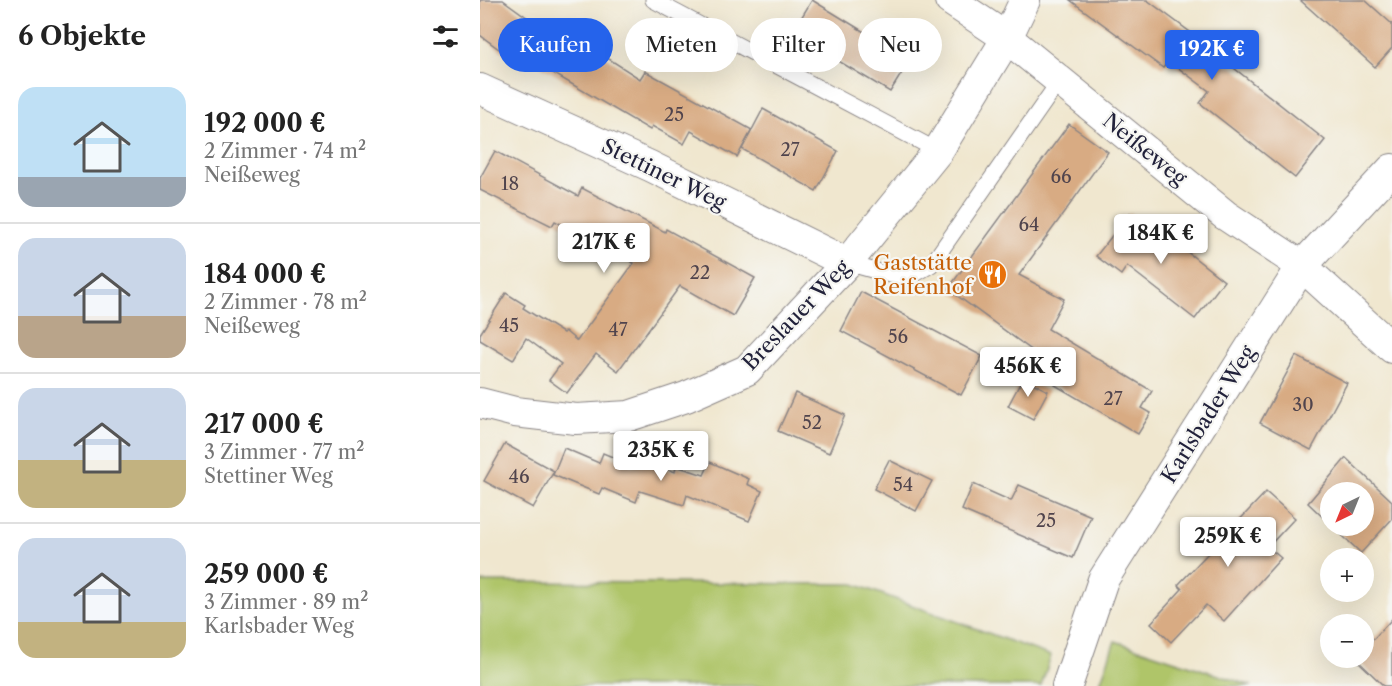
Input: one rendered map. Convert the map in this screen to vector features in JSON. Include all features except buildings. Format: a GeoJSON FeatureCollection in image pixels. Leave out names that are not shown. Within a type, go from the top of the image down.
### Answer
{"type":"FeatureCollection","features":[{"type":"Feature","properties":{"kind":"street","name":"Neißeweg"},"geometry":{"type":"LineString","coordinates":[[950,0],[1007,38],[1225,215],[1302,266],[1392,348]]}},
{"type":"Feature","properties":{"kind":"street","name":"Breslauer Weg"},"geometry":{"type":"LineString","coordinates":[[480,403],[515,412],[576,419],[629,416],[686,397],[747,370],[847,263],[938,151],[1007,38],[1025,0]]}},
{"type":"Feature","properties":{"kind":"street","name":"Stettiner Weg"},"geometry":{"type":"LineString","coordinates":[[480,89],[650,166],[847,263]]}},
{"type":"Feature","properties":{"kind":"street","name":"Karlsbader Weg"},"geometry":{"type":"LineString","coordinates":[[1067,686],[1103,580],[1302,266],[1392,169]]}},
{"type":"Feature","properties":{"kind":"lane"},"geometry":{"type":"LineString","coordinates":[[653,0],[938,151]]}},
{"type":"Feature","properties":{"kind":"lane"},"geometry":{"type":"LineString","coordinates":[[847,263],[890,275],[912,276],[931,265],[1060,80]]}},
{"type":"Feature","properties":{"kind":"green space"},"geometry":{"type":"Polygon","coordinates":[[[480,582],[854,584],[1051,656],[1041,686],[480,686],[480,582]]]}},
{"type":"Feature","properties":{"kind":"green space"},"geometry":{"type":"Polygon","coordinates":[[[1115,641],[1252,686],[1099,686],[1115,641]]]}},
{"type":"Feature","properties":{"kind":"place","name":"Gaststätte Reifenhof"},"geometry":{"type":"Point","coordinates":[993,274]}}]}
